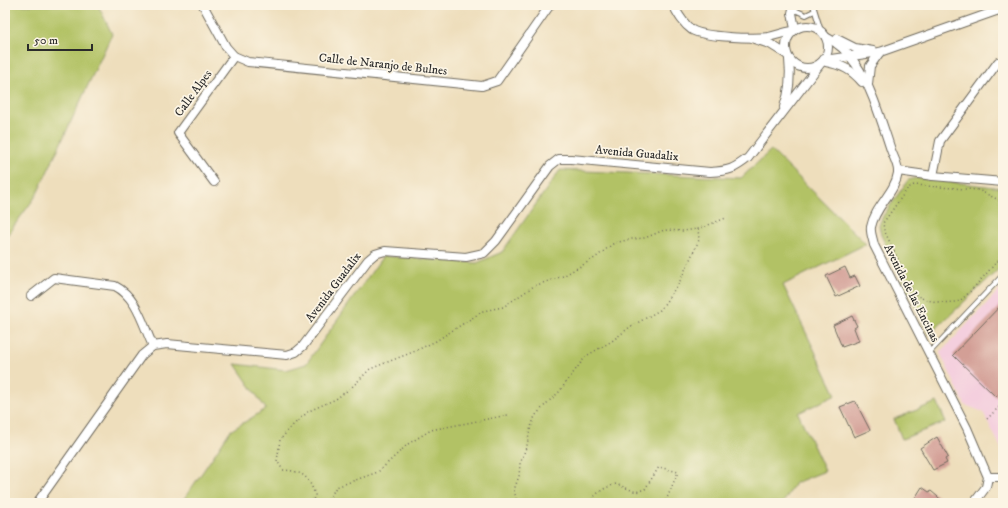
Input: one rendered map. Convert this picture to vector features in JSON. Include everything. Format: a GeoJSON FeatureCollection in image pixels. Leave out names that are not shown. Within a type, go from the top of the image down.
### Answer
{"type":"FeatureCollection","features":[{"type":"Feature","properties":{"kind":"street"},"geometry":{"type":"LineString","coordinates":[[203,5],[226,47],[234,56]]}},
{"type":"Feature","properties":{"kind":"street","name":"Calle de Naranjo de Bulnes"},"geometry":{"type":"LineString","coordinates":[[234,56],[248,62],[482,86],[497,81],[550,5]]}},
{"type":"Feature","properties":{"kind":"street"},"geometry":{"type":"LineString","coordinates":[[673,5],[685,24],[699,33],[753,38],[770,36],[810,25],[837,43],[851,56],[864,77],[883,126],[898,171],[933,176],[1003,182]]}},
{"type":"Feature","properties":{"kind":"street"},"geometry":{"type":"LineString","coordinates":[[788,56],[786,41],[795,29],[797,7]]}},
{"type":"Feature","properties":{"kind":"street"},"geometry":{"type":"LineString","coordinates":[[753,38],[770,44],[788,56],[799,67],[805,68],[815,67],[822,62],[880,52],[1000,10],[1003,13]]}},
{"type":"Feature","properties":{"kind":"street"},"geometry":{"type":"LineString","coordinates":[[824,34],[854,48],[880,52]]}},
{"type":"Feature","properties":{"kind":"street"},"geometry":{"type":"LineString","coordinates":[[822,62],[828,49],[824,34]]}},
{"type":"Feature","properties":{"kind":"street"},"geometry":{"type":"LineString","coordinates":[[868,88],[870,66],[880,52]]}},
{"type":"Feature","properties":{"kind":"street","name":"Calle Alpes"},"geometry":{"type":"LineString","coordinates":[[214,182],[178,133],[234,56]]}},
{"type":"Feature","properties":{"kind":"street","name":"Avenida Guadalix"},"geometry":{"type":"LineString","coordinates":[[783,112],[789,93],[791,79],[788,56]]}},
{"type":"Feature","properties":{"kind":"street"},"geometry":{"type":"LineString","coordinates":[[822,62],[846,67],[856,74],[868,88]]}},
{"type":"Feature","properties":{"kind":"street","name":"Avenida Guadalix"},"geometry":{"type":"LineString","coordinates":[[153,346],[167,344],[287,355],[296,352],[303,346],[368,260],[375,254],[385,251],[466,257],[484,253],[496,241],[550,166],[559,160],[571,159],[710,172],[725,171],[737,167],[748,158],[822,62]]}},
{"type":"Feature","properties":{"kind":"street"},"geometry":{"type":"LineString","coordinates":[[933,176],[940,141],[998,62]]}},
{"type":"Feature","properties":{"kind":"street","name":"Avenida de las Encinas"},"geometry":{"type":"LineString","coordinates":[[898,171],[896,182],[876,213],[871,228],[874,244],[966,428],[988,477]]}},
{"type":"Feature","properties":{"kind":"street"},"geometry":{"type":"LineString","coordinates":[[30,296],[54,278],[115,286],[123,290],[132,299],[153,346],[142,355],[37,503]]}},
{"type":"Feature","properties":{"kind":"street"},"geometry":{"type":"LineString","coordinates":[[974,503],[986,487],[988,477],[1003,477]]}},
{"type":"Feature","properties":{"kind":"lane"},"geometry":{"type":"LineString","coordinates":[[812,5],[824,34]]}},
{"type":"Feature","properties":{"kind":"lane"},"geometry":{"type":"LineString","coordinates":[[797,7],[806,15],[814,11]]}},
{"type":"Feature","properties":{"kind":"lane"},"geometry":{"type":"LineString","coordinates":[[929,353],[1003,275]]}},
{"type":"Feature","properties":{"kind":"path"},"geometry":{"type":"LineString","coordinates":[[1003,202],[978,190],[914,185],[908,188],[883,223],[884,230],[913,291],[920,298],[932,302],[960,301],[986,274],[1003,253]]}},
{"type":"Feature","properties":{"kind":"path"},"geometry":{"type":"LineString","coordinates":[[312,503],[316,495],[311,484],[302,474],[291,470],[283,470],[277,461],[280,440],[291,427],[309,411],[336,399],[352,387],[370,370],[436,341],[483,312],[503,307],[534,286],[563,276],[595,258],[614,243],[645,238],[664,230],[683,231],[698,229],[726,218]]}},
{"type":"Feature","properties":{"kind":"path"},"geometry":{"type":"LineString","coordinates":[[517,503],[514,490],[519,476],[520,464],[527,445],[530,430],[536,416],[559,392],[586,356],[612,341],[630,327],[660,310],[679,282],[699,240],[698,229]]}},
{"type":"Feature","properties":{"kind":"path"},"geometry":{"type":"LineString","coordinates":[[987,419],[1003,403]]}},
{"type":"Feature","properties":{"kind":"path"},"geometry":{"type":"LineString","coordinates":[[327,503],[336,487],[378,472],[408,444],[432,430],[508,415]]}},
{"type":"Feature","properties":{"kind":"path"},"geometry":{"type":"LineString","coordinates":[[590,503],[594,496],[603,488],[616,484],[636,492],[645,489],[659,467],[678,472],[664,503]]}},
{"type":"Feature","properties":{"kind":"shaded area"},"geometry":{"type":"Polygon","coordinates":[[[1003,286],[1003,452],[983,412],[965,405],[940,353],[1003,286]]]}},
{"type":"Feature","properties":{"kind":"green space"},"geometry":{"type":"Polygon","coordinates":[[[5,5],[98,5],[112,34],[36,196],[5,238],[5,5]]]}},
{"type":"Feature","properties":{"kind":"green space"},"geometry":{"type":"Polygon","coordinates":[[[771,150],[866,244],[783,285],[836,395],[798,413],[825,471],[795,483],[783,503],[181,503],[230,431],[266,409],[235,364],[286,370],[306,364],[383,256],[477,263],[502,252],[560,170],[741,178],[771,150]]]}},
{"type":"Feature","properties":{"kind":"green space"},"geometry":{"type":"Polygon","coordinates":[[[917,178],[1003,188],[1003,265],[929,335],[881,235],[879,225],[883,216],[908,180],[917,178]]]}},
{"type":"Feature","properties":{"kind":"green space"},"geometry":{"type":"Polygon","coordinates":[[[937,402],[946,422],[902,439],[894,419],[937,402]]]}},
{"type":"Feature","properties":{"kind":"building"},"geometry":{"type":"Polygon","coordinates":[[[845,267],[850,278],[855,276],[860,286],[836,297],[826,276],[845,267]]]}},
{"type":"Feature","properties":{"kind":"building"},"geometry":{"type":"Polygon","coordinates":[[[1003,303],[1003,390],[996,397],[953,355],[1003,303]]]}},
{"type":"Feature","properties":{"kind":"building"},"geometry":{"type":"Polygon","coordinates":[[[852,316],[857,326],[854,328],[859,341],[842,347],[833,325],[852,316]]]}},
{"type":"Feature","properties":{"kind":"building"},"geometry":{"type":"Polygon","coordinates":[[[855,401],[870,430],[854,437],[840,407],[855,401]]]}},
{"type":"Feature","properties":{"kind":"building"},"geometry":{"type":"Polygon","coordinates":[[[937,437],[948,457],[945,459],[947,463],[933,470],[920,448],[937,437]]]}},
{"type":"Feature","properties":{"kind":"building"},"geometry":{"type":"Polygon","coordinates":[[[922,487],[929,492],[931,491],[945,503],[912,503],[922,487]]]}}]}
